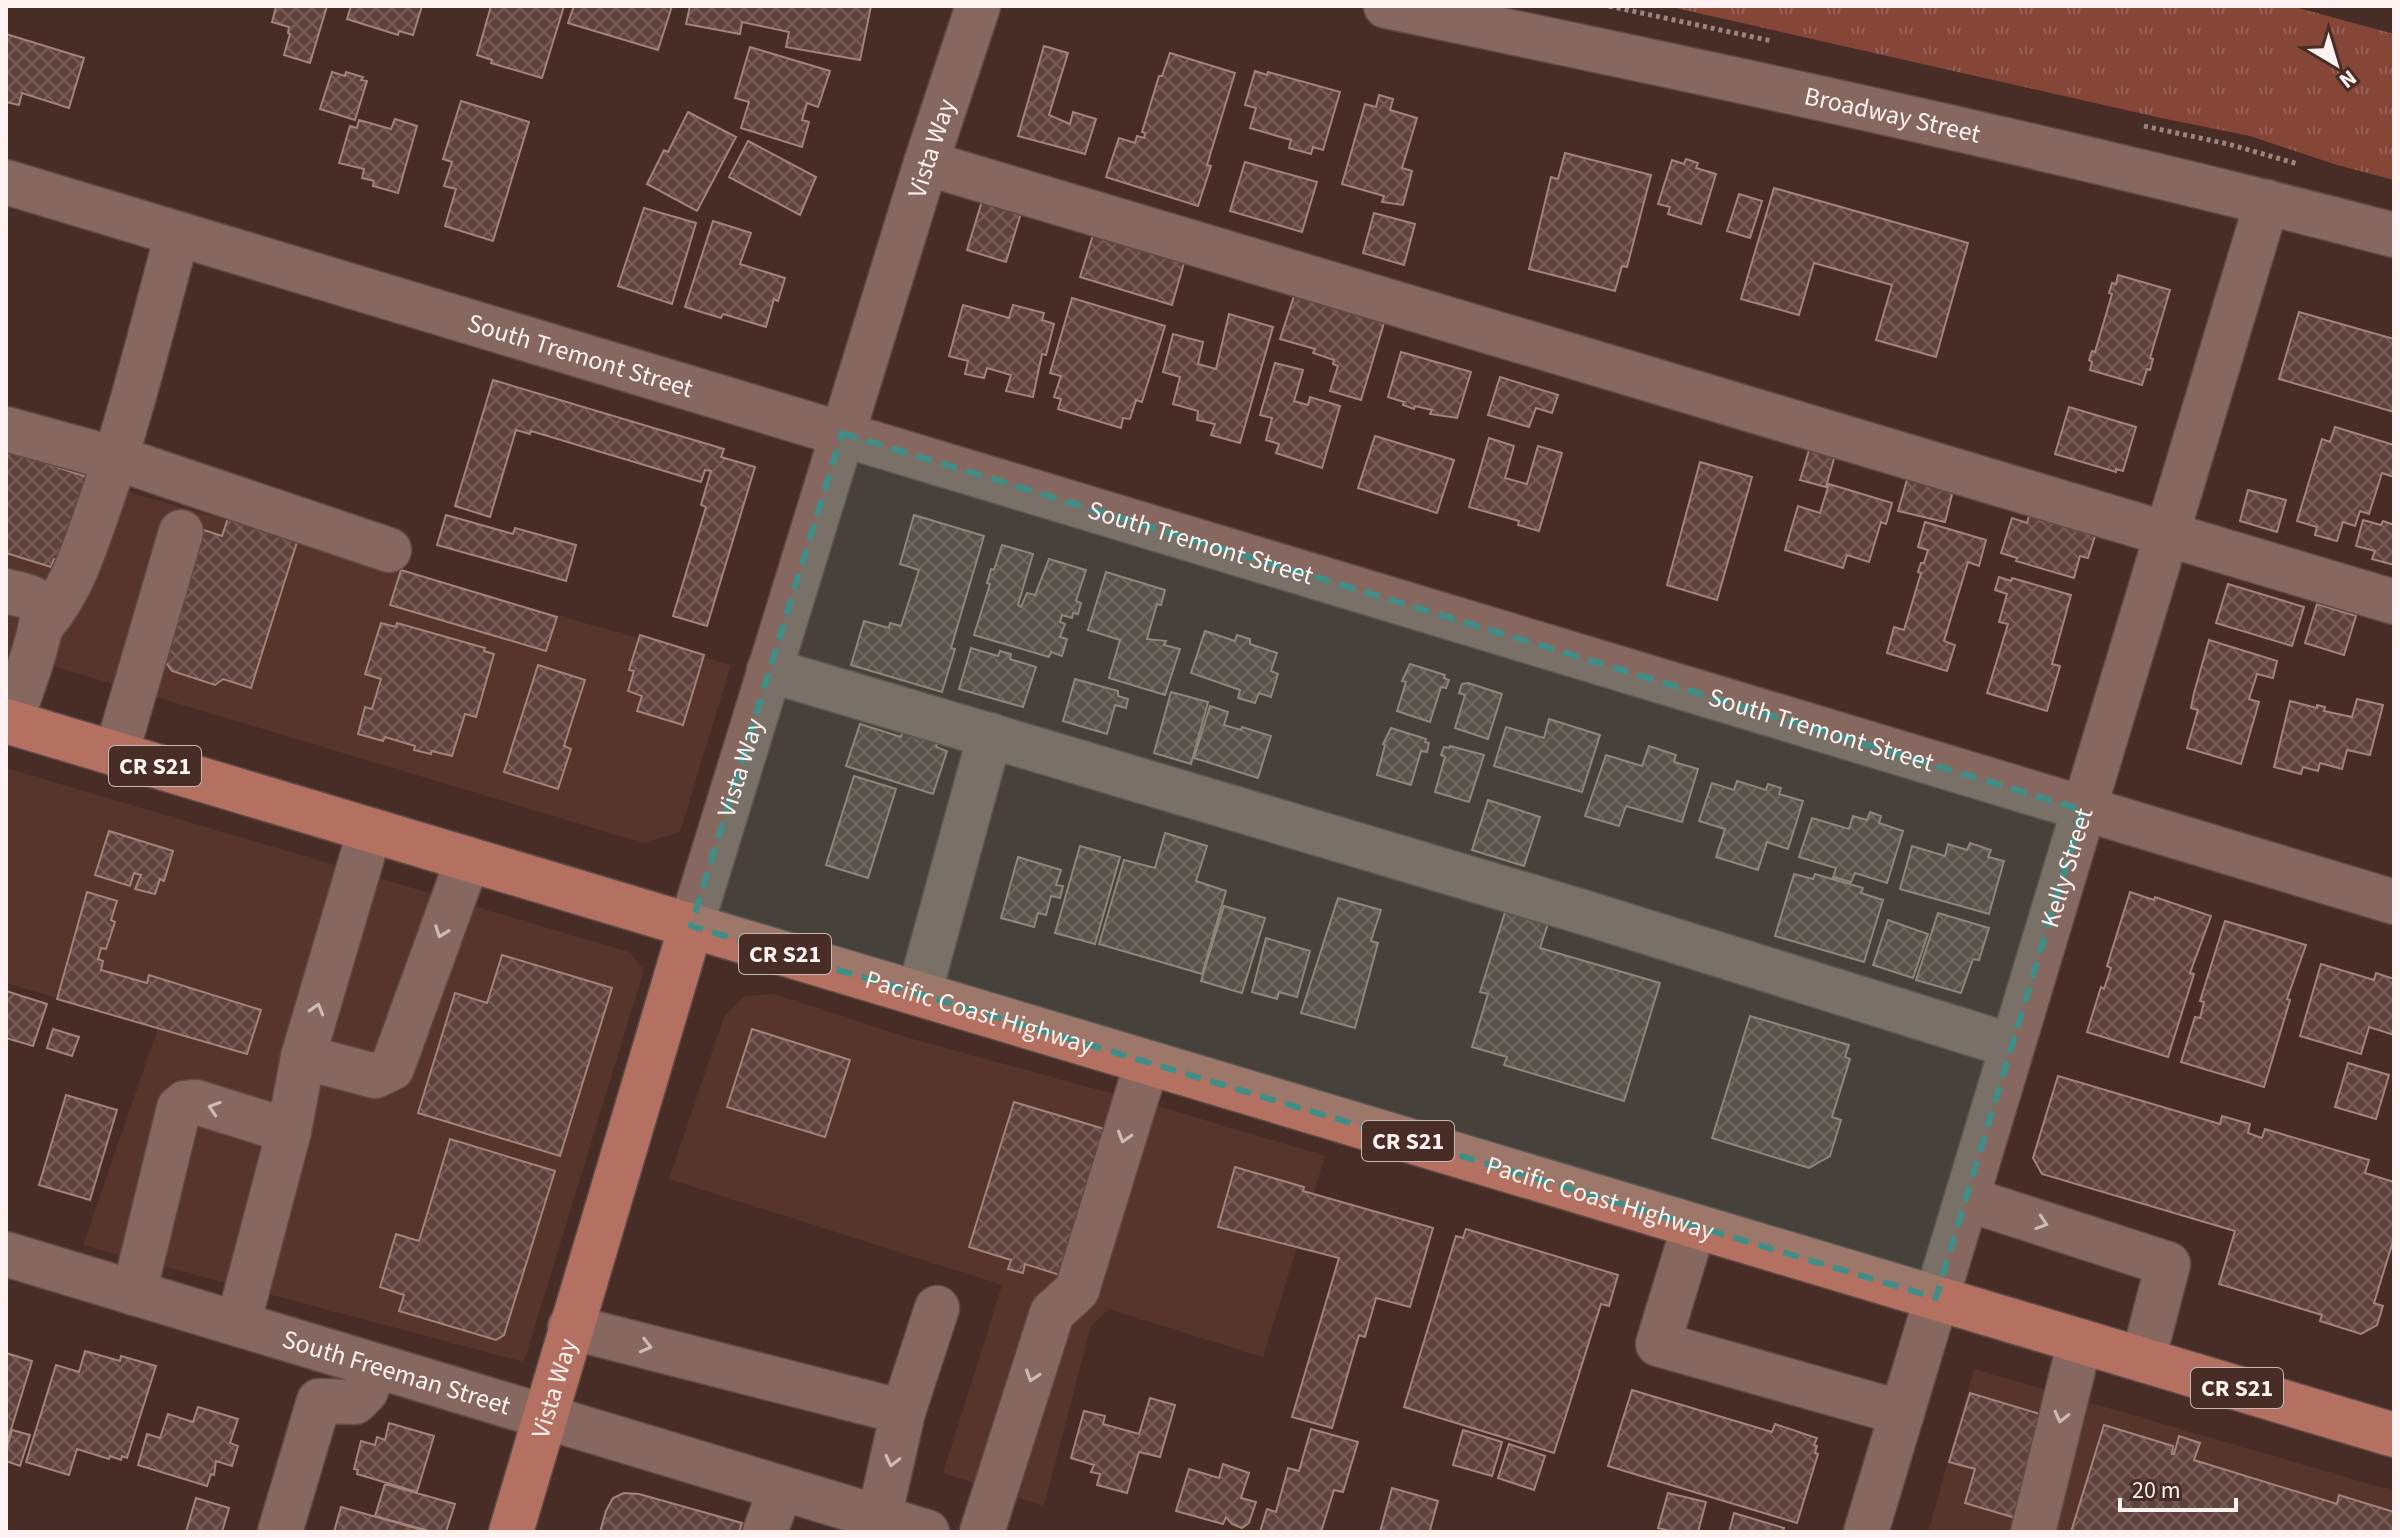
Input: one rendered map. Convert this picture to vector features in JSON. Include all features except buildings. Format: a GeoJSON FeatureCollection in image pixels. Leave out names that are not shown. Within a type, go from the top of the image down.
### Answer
{"type":"FeatureCollection","features":[{"type":"Feature","properties":{"kind":"main road","name":"Pacific Coast Highway"},"geometry":{"type":"LineString","coordinates":[[8,722],[2394,1435]]}},
{"type":"Feature","properties":{"kind":"main road","name":"Vista Way"},"geometry":{"type":"LineString","coordinates":[[511,1532],[691,926]]}},
{"type":"Feature","properties":{"kind":"street","name":"Vista Way"},"geometry":{"type":"LineString","coordinates":[[691,926],[926,163],[978,6]]}},
{"type":"Feature","properties":{"kind":"street","name":"Broadway Street"},"geometry":{"type":"LineString","coordinates":[[1386,6],[1774,87],[2267,202],[2394,235]]}},
{"type":"Feature","properties":{"kind":"street"},"geometry":{"type":"LineString","coordinates":[[926,163],[2394,602]]}},
{"type":"Feature","properties":{"kind":"street","name":"South Tremont Street"},"geometry":{"type":"LineString","coordinates":[[6,182],[2394,902]]}},
{"type":"Feature","properties":{"kind":"street","name":"Kelly Street"},"geometry":{"type":"LineString","coordinates":[[1866,1532],[2267,202]]}},
{"type":"Feature","properties":{"kind":"street"},"geometry":{"type":"LineString","coordinates":[[43,624],[61,603],[73,579],[116,459],[177,235]]}},
{"type":"Feature","properties":{"kind":"street"},"geometry":{"type":"LineString","coordinates":[[6,429],[116,459],[389,550]]}},
{"type":"Feature","properties":{"kind":"street"},"geometry":{"type":"LineString","coordinates":[[116,754],[181,532]]}},
{"type":"Feature","properties":{"kind":"street"},"geometry":{"type":"LineString","coordinates":[[6,591],[38,601],[43,607],[43,624],[8,722]]}},
{"type":"Feature","properties":{"kind":"street"},"geometry":{"type":"LineString","coordinates":[[769,670],[1586,913],[2012,1046]]}},
{"type":"Feature","properties":{"kind":"street"},"geometry":{"type":"LineString","coordinates":[[919,994],[990,735]]}},
{"type":"Feature","properties":{"kind":"street"},"geometry":{"type":"LineString","coordinates":[[238,1324],[289,1131],[303,1057],[370,830]]}},
{"type":"Feature","properties":{"kind":"street"},"geometry":{"type":"LineString","coordinates":[[303,1057],[375,1076],[392,1068],[477,862]]}},
{"type":"Feature","properties":{"kind":"street"},"geometry":{"type":"LineString","coordinates":[[982,1532],[1052,1313],[1077,1290],[1147,1063]]}},
{"type":"Feature","properties":{"kind":"street"},"geometry":{"type":"LineString","coordinates":[[134,1293],[179,1108],[185,1103],[196,1102],[289,1131]]}},
{"type":"Feature","properties":{"kind":"street"},"geometry":{"type":"LineString","coordinates":[[1967,1199],[2168,1264],[2143,1360]]}},
{"type":"Feature","properties":{"kind":"street"},"geometry":{"type":"LineString","coordinates":[[1694,1226],[1658,1344],[1902,1413]]}},
{"type":"Feature","properties":{"kind":"street","name":"South Freeman Street"},"geometry":{"type":"LineString","coordinates":[[6,1254],[927,1532]]}},
{"type":"Feature","properties":{"kind":"street"},"geometry":{"type":"LineString","coordinates":[[879,1518],[903,1412],[937,1308]]}},
{"type":"Feature","properties":{"kind":"street"},"geometry":{"type":"LineString","coordinates":[[570,1327],[903,1412]]}},
{"type":"Feature","properties":{"kind":"street"},"geometry":{"type":"LineString","coordinates":[[2033,1532],[2080,1341]]}},
{"type":"Feature","properties":{"kind":"street"},"geometry":{"type":"LineString","coordinates":[[280,1532],[319,1401],[355,1402],[366,1391],[373,1366]]}},
{"type":"Feature","properties":{"kind":"street"},"geometry":{"type":"LineString","coordinates":[[765,1532],[781,1488]]}},
{"type":"Feature","properties":{"kind":"highlighted area"},"geometry":{"type":"Polygon","coordinates":[[[842,433],[2083,810],[1936,1298],[691,926],[842,433]]]}},
{"type":"Feature","properties":{"kind":"shaded area"},"geometry":{"type":"Polygon","coordinates":[[[6,457],[731,665],[680,832],[643,843],[6,652],[6,457]]]}},
{"type":"Feature","properties":{"kind":"shaded area"},"geometry":{"type":"Polygon","coordinates":[[[6,768],[629,952],[644,970],[524,1362],[83,1245],[158,1028],[6,983],[6,768]]]}},
{"type":"Feature","properties":{"kind":"shaded area"},"geometry":{"type":"Polygon","coordinates":[[[774,994],[909,1038],[1158,1106],[1325,1156],[1263,1357],[1108,1309],[1091,1326],[1044,1506],[943,1473],[1002,1285],[669,1179],[724,1017],[744,996],[774,994]]]}},
{"type":"Feature","properties":{"kind":"shaded area"},"geometry":{"type":"Polygon","coordinates":[[[1974,1369],[2394,1491],[2394,1532],[1928,1532],[1974,1369]]]}},
{"type":"Feature","properties":{"kind":"green space"},"geometry":{"type":"Polygon","coordinates":[[[1667,6],[2291,6],[2394,34],[2394,180],[2250,136],[1667,6]]]}}]}
